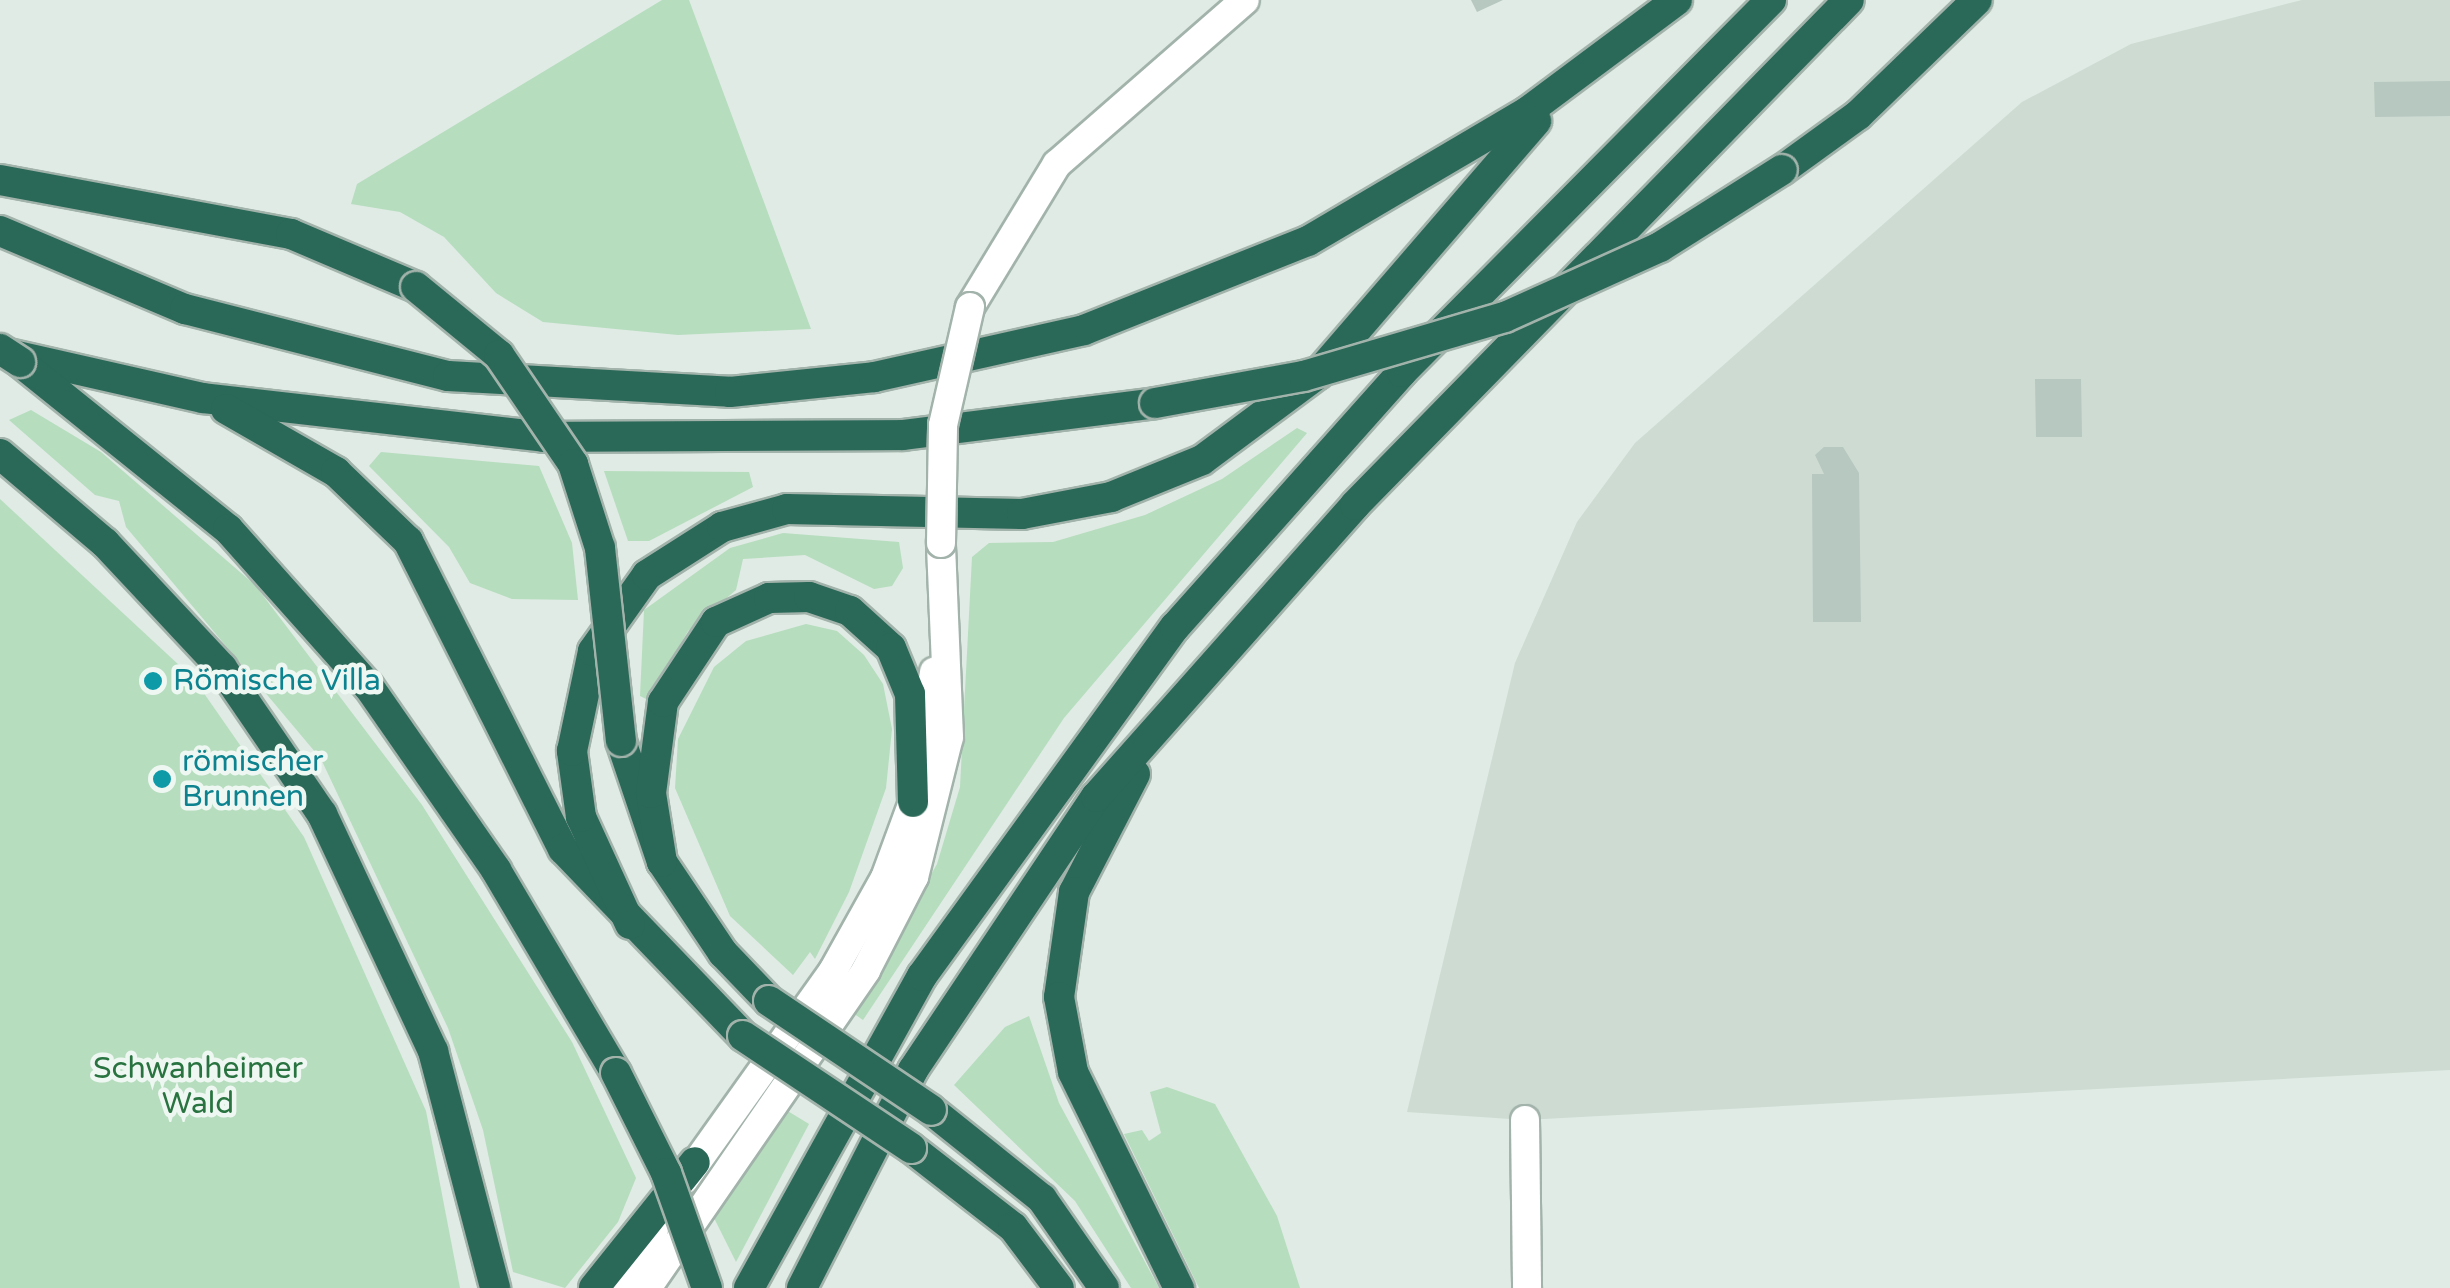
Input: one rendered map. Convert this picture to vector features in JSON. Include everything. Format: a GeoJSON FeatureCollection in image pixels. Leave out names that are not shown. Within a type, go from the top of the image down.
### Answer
{"type":"FeatureCollection","features":[{"type":"Feature","properties":{"kind":"highway"},"geometry":{"type":"LineString","coordinates":[[0,231],[186,309],[448,376],[548,388],[786,388],[976,359],[1196,291],[1380,203],[1585,72],[1678,0]]}},
{"type":"Feature","properties":{"kind":"highway"},"geometry":{"type":"LineString","coordinates":[[750,1288],[922,976],[1175,627],[1414,358],[1771,0]]}},
{"type":"Feature","properties":{"kind":"highway"},"geometry":{"type":"LineString","coordinates":[[802,1288],[973,973],[1061,841],[1219,652],[1605,241],[1849,0]]}},
{"type":"Feature","properties":{"kind":"highway"},"geometry":{"type":"LineString","coordinates":[[0,350],[202,398],[492,434],[732,442],[903,435],[1155,402],[1350,365],[1505,317],[1660,247],[1782,170],[1858,115],[1977,0]]}},
{"type":"Feature","properties":{"kind":"highway"},"geometry":{"type":"LineString","coordinates":[[630,924],[580,818],[573,728],[594,651],[648,575],[722,527],[787,509],[1022,514],[1110,497],[1202,460],[1318,374],[1494,163],[1585,72]]}},
{"type":"Feature","properties":{"kind":"highway"},"geometry":{"type":"LineString","coordinates":[[0,180],[291,234],[416,286],[499,354],[572,464],[600,548],[621,741],[662,862],[723,952],[769,1000],[932,1110],[1042,1199],[1104,1288]]}},
{"type":"Feature","properties":{"kind":"highway"},"geometry":{"type":"LineString","coordinates":[[0,350],[182,486],[369,687],[496,870],[616,1073],[666,1172],[706,1288]]}},
{"type":"Feature","properties":{"kind":"highway"},"geometry":{"type":"LineString","coordinates":[[202,398],[336,472],[408,541],[538,810],[630,924],[742,1036],[911,1148],[1013,1227],[1059,1288]]}},
{"type":"Feature","properties":{"kind":"highway"},"geometry":{"type":"LineString","coordinates":[[0,454],[105,543],[222,668],[322,814],[433,1050],[495,1288]]}},
{"type":"Feature","properties":{"kind":"highway"},"geometry":{"type":"LineString","coordinates":[[662,862],[650,793],[663,702],[716,622],[769,598],[809,597],[850,611],[890,648],[910,694],[914,802]]}},
{"type":"Feature","properties":{"kind":"highway"},"geometry":{"type":"LineString","coordinates":[[1179,1288],[1073,1072],[1058,972],[1074,892],[1109,817],[1219,652]]}},
{"type":"Feature","properties":{"kind":"highway"},"geometry":{"type":"LineString","coordinates":[[594,1288],[695,1162]]}},
{"type":"Feature","properties":{"kind":"street"},"geometry":{"type":"LineString","coordinates":[[648,1288],[866,970],[914,876],[948,738],[942,606],[943,424],[970,307],[1058,164],[1245,0]]}},
{"type":"Feature","properties":{"kind":"street"},"geometry":{"type":"LineString","coordinates":[[622,1288],[695,1162],[841,959],[914,802],[942,606]]}},
{"type":"Feature","properties":{"kind":"street"},"geometry":{"type":"LineString","coordinates":[[1525,1120],[1527,1288]]}},
{"type":"Feature","properties":{"kind":"shaded area"},"geometry":{"type":"Polygon","coordinates":[[[2302,0],[2450,0],[2450,1070],[1525,1120],[1407,1112],[1515,663],[1577,522],[1635,443],[2022,102],[2131,44],[2302,0]]]}},
{"type":"Feature","properties":{"kind":"green space"},"geometry":{"type":"Polygon","coordinates":[[[662,0],[689,0],[811,329],[678,335],[543,322],[496,293],[444,237],[400,212],[351,204],[357,184],[662,0]]]}},
{"type":"Feature","properties":{"kind":"green space"},"geometry":{"type":"Polygon","coordinates":[[[31,410],[101,452],[255,585],[422,805],[572,1042],[636,1178],[618,1222],[565,1288],[513,1272],[483,1130],[448,1028],[321,759],[126,527],[119,501],[95,495],[9,420],[31,410]]]}},
{"type":"Feature","properties":{"kind":"green space"},"geometry":{"type":"Polygon","coordinates":[[[1297,428],[1307,433],[1064,718],[863,1020],[853,1013],[937,864],[960,787],[972,557],[989,543],[1053,542],[1145,515],[1222,479],[1297,428]]]}},
{"type":"Feature","properties":{"kind":"green space"},"geometry":{"type":"Polygon","coordinates":[[[381,452],[539,466],[572,543],[578,600],[512,599],[470,583],[449,547],[369,466],[381,452]]]}},
{"type":"Feature","properties":{"kind":"green space"},"geometry":{"type":"Polygon","coordinates":[[[604,471],[749,472],[753,487],[649,541],[628,541],[604,471]]]}},
{"type":"Feature","properties":{"kind":"green space","name":"Schwanheimer Wald"},"geometry":{"type":"Polygon","coordinates":[[[0,499],[194,679],[304,837],[426,1111],[460,1288],[0,1288],[0,499]]]}},
{"type":"Feature","properties":{"kind":"green space"},"geometry":{"type":"Polygon","coordinates":[[[783,533],[899,542],[903,568],[892,586],[874,589],[805,555],[743,559],[736,590],[688,631],[648,700],[640,696],[644,610],[730,548],[783,533]]]}},
{"type":"Feature","properties":{"kind":"green space"},"geometry":{"type":"Polygon","coordinates":[[[806,624],[837,631],[864,655],[883,684],[892,729],[886,788],[849,892],[815,959],[810,952],[793,975],[730,916],[675,788],[678,739],[714,667],[746,641],[806,624]]]}},
{"type":"Feature","properties":{"kind":"green space"},"geometry":{"type":"Polygon","coordinates":[[[1029,1016],[1059,1103],[1159,1288],[1131,1288],[1075,1201],[954,1085],[1005,1027],[1029,1016]]]}},
{"type":"Feature","properties":{"kind":"green space"},"geometry":{"type":"Polygon","coordinates":[[[1167,1087],[1215,1104],[1277,1216],[1300,1288],[1199,1288],[1124,1134],[1142,1130],[1149,1141],[1161,1133],[1150,1092],[1167,1087]]]}},
{"type":"Feature","properties":{"kind":"green space"},"geometry":{"type":"Polygon","coordinates":[[[786,1110],[809,1124],[736,1262],[711,1212],[786,1110]]]}},
{"type":"Feature","properties":{"kind":"building"},"geometry":{"type":"Polygon","coordinates":[[[1471,0],[1503,0],[1477,12],[1471,0]]]}},
{"type":"Feature","properties":{"kind":"building"},"geometry":{"type":"Polygon","coordinates":[[[2450,81],[2450,116],[2375,117],[2374,82],[2450,81]]]}},
{"type":"Feature","properties":{"kind":"building"},"geometry":{"type":"Polygon","coordinates":[[[2035,379],[2081,379],[2082,437],[2036,437],[2035,379]]]}},
{"type":"Feature","properties":{"kind":"building"},"geometry":{"type":"Polygon","coordinates":[[[1824,447],[1843,447],[1859,473],[1861,622],[1813,622],[1812,474],[1824,474],[1815,455],[1824,447]]]}},
{"type":"Feature","properties":{"kind":"place","name":"Römische Villa"},"geometry":{"type":"Point","coordinates":[153,681]}},
{"type":"Feature","properties":{"kind":"place","name":"römischer Brunnen"},"geometry":{"type":"Point","coordinates":[162,779]}}]}
